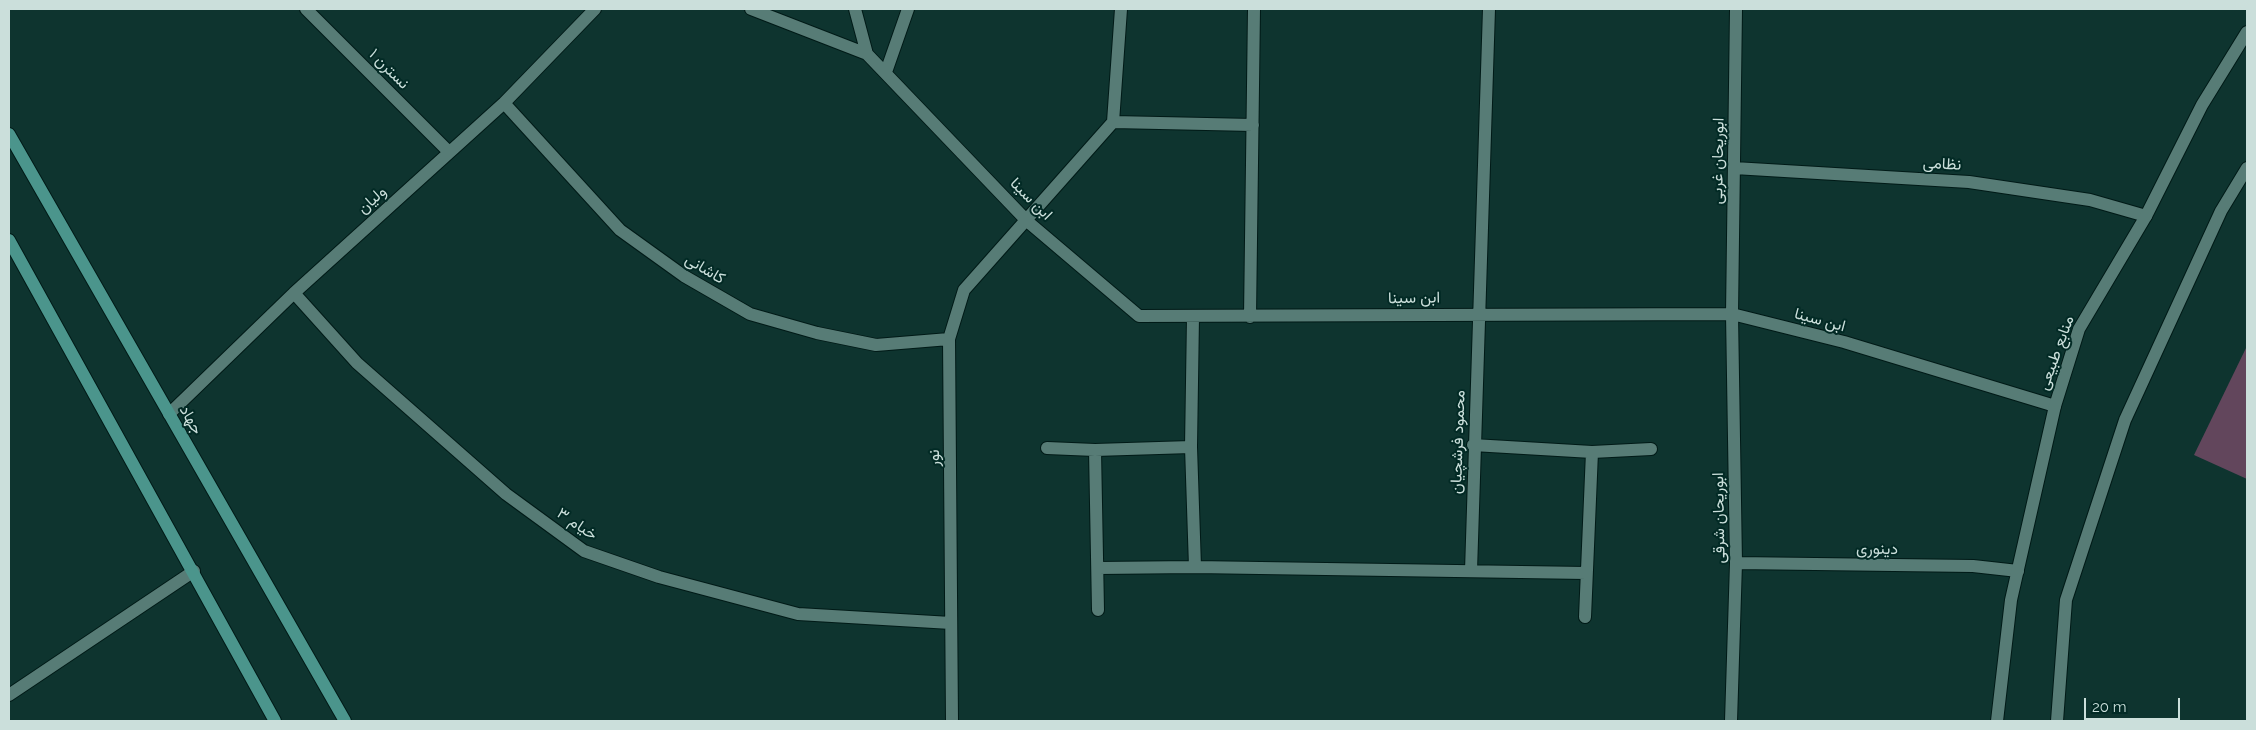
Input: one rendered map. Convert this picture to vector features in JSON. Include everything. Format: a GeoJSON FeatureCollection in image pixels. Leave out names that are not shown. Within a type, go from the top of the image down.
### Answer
{"type":"FeatureCollection","features":[{"type":"Feature","properties":{"kind":"main road","name":"جهاد"},"geometry":{"type":"LineString","coordinates":[[9,134],[345,721]]}},
{"type":"Feature","properties":{"kind":"main road"},"geometry":{"type":"LineString","coordinates":[[9,240],[194,571],[275,721]]}},
{"type":"Feature","properties":{"kind":"street","name":"نسترن ۱"},"geometry":{"type":"LineString","coordinates":[[306,9],[449,152]]}},
{"type":"Feature","properties":{"kind":"street","name":"ولیان"},"geometry":{"type":"LineString","coordinates":[[169,414],[294,294],[504,104],[596,9]]}},
{"type":"Feature","properties":{"kind":"street"},"geometry":{"type":"LineString","coordinates":[[751,9],[867,54]]}},
{"type":"Feature","properties":{"kind":"street"},"geometry":{"type":"LineString","coordinates":[[855,9],[867,54]]}},
{"type":"Feature","properties":{"kind":"street"},"geometry":{"type":"LineString","coordinates":[[886,72],[908,9]]}},
{"type":"Feature","properties":{"kind":"street"},"geometry":{"type":"LineString","coordinates":[[1121,9],[1113,122],[1253,124]]}},
{"type":"Feature","properties":{"kind":"street"},"geometry":{"type":"LineString","coordinates":[[1250,317],[1254,9]]}},
{"type":"Feature","properties":{"kind":"street","name":"محمود فرشچیان"},"geometry":{"type":"LineString","coordinates":[[1471,571],[1473,446],[1489,9]]}},
{"type":"Feature","properties":{"kind":"street","name":"ابوریحان غربی"},"geometry":{"type":"LineString","coordinates":[[1732,314],[1736,9]]}},
{"type":"Feature","properties":{"kind":"street","name":"منابع طبیعی"},"geometry":{"type":"LineString","coordinates":[[1998,721],[2011,600],[2055,406],[2079,329],[2146,216],[2202,105],[2247,32]]}},
{"type":"Feature","properties":{"kind":"street","name":"ابن سینا"},"geometry":{"type":"LineString","coordinates":[[867,54],[1027,221],[1139,316],[1732,314],[1844,342],[2055,406]]}},
{"type":"Feature","properties":{"kind":"street","name":"کاشانی"},"geometry":{"type":"LineString","coordinates":[[504,104],[620,230],[684,276],[750,314],[817,333],[876,345],[949,339]]}},
{"type":"Feature","properties":{"kind":"street","name":"نور"},"geometry":{"type":"LineString","coordinates":[[952,721],[949,339],[964,290],[1113,122]]}},
{"type":"Feature","properties":{"kind":"street","name":"نظامی"},"geometry":{"type":"LineString","coordinates":[[1734,168],[1969,182],[2090,200],[2146,216]]}},
{"type":"Feature","properties":{"kind":"street"},"geometry":{"type":"LineString","coordinates":[[2057,721],[2066,600],[2125,420],[2221,211],[2247,168]]}},
{"type":"Feature","properties":{"kind":"street","name":"خیام ۳"},"geometry":{"type":"LineString","coordinates":[[294,294],[357,363],[506,494],[584,551],[659,577],[798,614],[951,623]]}},
{"type":"Feature","properties":{"kind":"street","name":"ابوریحان شرقی"},"geometry":{"type":"LineString","coordinates":[[1731,721],[1736,563],[1732,314]]}},
{"type":"Feature","properties":{"kind":"street"},"geometry":{"type":"LineString","coordinates":[[1193,317],[1191,446],[1196,567]]}},
{"type":"Feature","properties":{"kind":"street"},"geometry":{"type":"LineString","coordinates":[[1047,448],[1095,450],[1191,446]]}},
{"type":"Feature","properties":{"kind":"street"},"geometry":{"type":"LineString","coordinates":[[1473,446],[1592,452],[1651,449]]}},
{"type":"Feature","properties":{"kind":"street"},"geometry":{"type":"LineString","coordinates":[[1095,450],[1098,610]]}},
{"type":"Feature","properties":{"kind":"street"},"geometry":{"type":"LineString","coordinates":[[1585,617],[1592,452]]}},
{"type":"Feature","properties":{"kind":"street","name":"دینوری"},"geometry":{"type":"LineString","coordinates":[[1736,563],[1973,566],[2018,571]]}},
{"type":"Feature","properties":{"kind":"street"},"geometry":{"type":"LineString","coordinates":[[1098,568],[1196,567],[1586,573]]}},
{"type":"Feature","properties":{"kind":"street"},"geometry":{"type":"LineString","coordinates":[[9,695],[194,571]]}},
{"type":"Feature","properties":{"kind":"shaded area"},"geometry":{"type":"Polygon","coordinates":[[[2247,346],[2247,479],[2194,455],[2247,346]]]}}]}
